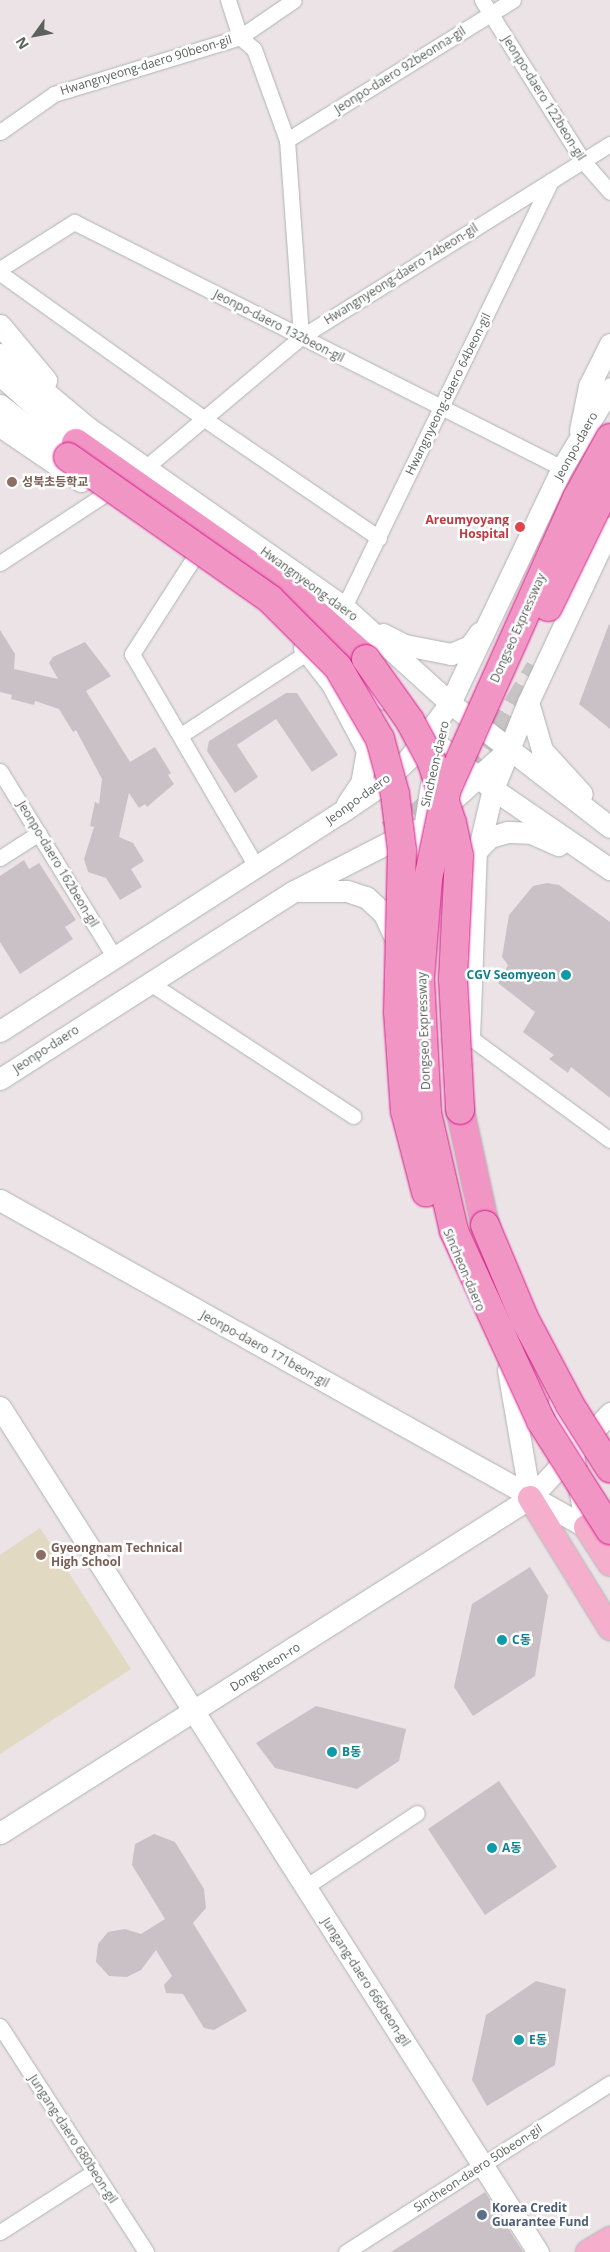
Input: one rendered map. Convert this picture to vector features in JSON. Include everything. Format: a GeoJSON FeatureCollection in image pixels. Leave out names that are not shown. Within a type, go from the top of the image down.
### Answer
{"type":"FeatureCollection","features":[{"type":"Feature","properties":{"kind":"highway","name":"Dongseo Expressway"},"geometry":{"type":"LineString","coordinates":[[598,1529],[541,1420],[454,1231],[427,1113],[420,978],[428,880],[447,788],[577,498],[610,438]]}},
{"type":"Feature","properties":{"kind":"highway"},"geometry":{"type":"LineString","coordinates":[[77,442],[270,599],[338,667],[362,702],[380,739],[390,776],[402,850],[398,1012],[406,1111],[437,1236],[500,1372],[541,1420]]}},
{"type":"Feature","properties":{"kind":"highway"},"geometry":{"type":"LineString","coordinates":[[77,442],[301,601],[366,659],[410,721],[432,760],[459,856],[453,980],[460,1110],[485,1225],[524,1318],[570,1405],[610,1468]]}},
{"type":"Feature","properties":{"kind":"highway","name":"Dongseo Expressway"},"geometry":{"type":"LineString","coordinates":[[610,480],[465,791],[444,884],[436,979],[443,1110],[468,1228],[554,1412],[610,1500]]}},
{"type":"Feature","properties":{"kind":"main road"},"geometry":{"type":"LineString","coordinates":[[0,325],[77,442]]}},
{"type":"Feature","properties":{"kind":"main road"},"geometry":{"type":"LineString","coordinates":[[579,439],[580,414],[588,386],[610,344]]}},
{"type":"Feature","properties":{"kind":"main road","name":"Hwangnyeong-daero"},"geometry":{"type":"LineString","coordinates":[[0,354],[77,442],[145,468],[344,607],[450,703],[508,750],[610,826]]}},
{"type":"Feature","properties":{"kind":"main road"},"geometry":{"type":"LineString","coordinates":[[0,375],[77,442]]}},
{"type":"Feature","properties":{"kind":"main road","name":"Jeonpo-daero"},"geometry":{"type":"LineString","coordinates":[[450,703],[562,468],[610,388]]}},
{"type":"Feature","properties":{"kind":"main road"},"geometry":{"type":"LineString","coordinates":[[0,405],[77,442]]}},
{"type":"Feature","properties":{"kind":"main road"},"geometry":{"type":"LineString","coordinates":[[0,426],[264,607],[322,642],[432,741],[486,784],[606,866]]}},
{"type":"Feature","properties":{"kind":"main road"},"geometry":{"type":"LineString","coordinates":[[479,848],[486,784],[508,750],[570,607],[610,527]]}},
{"type":"Feature","properties":{"kind":"main road"},"geometry":{"type":"LineString","coordinates":[[264,607],[308,652],[358,726],[367,750],[361,783],[340,813]]}},
{"type":"Feature","properties":{"kind":"main road"},"geometry":{"type":"LineString","coordinates":[[364,625],[405,645],[451,654],[470,646],[494,613]]}},
{"type":"Feature","properties":{"kind":"main road"},"geometry":{"type":"LineString","coordinates":[[528,702],[542,750],[610,826]]}},
{"type":"Feature","properties":{"kind":"main road","name":"Sincheon-daero"},"geometry":{"type":"LineString","coordinates":[[450,703],[432,741],[422,826],[410,974],[417,1111],[448,1236],[512,1379],[530,1498],[610,1628]]}},
{"type":"Feature","properties":{"kind":"main road","name":"Jeonpo-daero"},"geometry":{"type":"LineString","coordinates":[[0,1031],[257,868],[340,813],[390,776],[432,741]]}},
{"type":"Feature","properties":{"kind":"main road","name":"Jeonpo-daero"},"geometry":{"type":"LineString","coordinates":[[0,1079],[294,890],[422,826],[486,784]]}},
{"type":"Feature","properties":{"kind":"main road"},"geometry":{"type":"LineString","coordinates":[[422,826],[452,905],[444,976],[450,1110],[476,1227],[518,1321],[565,1411],[572,1453],[610,1564]]}},
{"type":"Feature","properties":{"kind":"main road"},"geometry":{"type":"LineString","coordinates":[[479,848],[490,837],[507,832],[531,833],[606,866]]}},
{"type":"Feature","properties":{"kind":"main road"},"geometry":{"type":"LineString","coordinates":[[294,890],[347,891],[366,897],[384,914],[410,974]]}},
{"type":"Feature","properties":{"kind":"main road","name":"Jeonpo-daero 171beon-gil"},"geometry":{"type":"LineString","coordinates":[[0,1200],[530,1498],[598,1529]]}},
{"type":"Feature","properties":{"kind":"main road","name":"Jungang-daero 666beon-gil"},"geometry":{"type":"LineString","coordinates":[[0,1407],[538,2252]]}},
{"type":"Feature","properties":{"kind":"main road","name":"Dongcheon-ro"},"geometry":{"type":"LineString","coordinates":[[0,1833],[195,1712],[530,1498],[610,1413]]}},
{"type":"Feature","properties":{"kind":"main road"},"geometry":{"type":"LineString","coordinates":[[588,2252],[610,2239]]}},
{"type":"Feature","properties":{"kind":"street"},"geometry":{"type":"LineString","coordinates":[[228,0],[240,37],[254,49],[287,140],[301,337]]}},
{"type":"Feature","properties":{"kind":"street","name":"Hwangnyeong-daero 90beon-gil"},"geometry":{"type":"LineString","coordinates":[[0,132],[54,94],[240,37],[294,0]]}},
{"type":"Feature","properties":{"kind":"street","name":"Jeonpo-daero 122beon-gil"},"geometry":{"type":"LineString","coordinates":[[482,0],[583,161],[610,192]]}},
{"type":"Feature","properties":{"kind":"street","name":"Jeonpo-daero 92beonna-gil"},"geometry":{"type":"LineString","coordinates":[[287,140],[514,0]]}},
{"type":"Feature","properties":{"kind":"street","name":"Hwangnyeong-daero 74beon-gil"},"geometry":{"type":"LineString","coordinates":[[145,468],[301,337],[610,144]]}},
{"type":"Feature","properties":{"kind":"street","name":"Hwangnyeong-daero 64beon-gil"},"geometry":{"type":"LineString","coordinates":[[344,607],[551,181]]}},
{"type":"Feature","properties":{"kind":"street","name":"Jeonpo-daero 132beon-gil"},"geometry":{"type":"LineString","coordinates":[[203,418],[0,271],[74,222],[562,468]]}},
{"type":"Feature","properties":{"kind":"street"},"geometry":{"type":"LineString","coordinates":[[203,418],[379,538]]}},
{"type":"Feature","properties":{"kind":"street"},"geometry":{"type":"LineString","coordinates":[[0,562],[102,496]]}},
{"type":"Feature","properties":{"kind":"street"},"geometry":{"type":"LineString","coordinates":[[193,559],[132,654],[257,868]]}},
{"type":"Feature","properties":{"kind":"street"},"geometry":{"type":"LineString","coordinates":[[181,735],[308,652]]}},
{"type":"Feature","properties":{"kind":"street","name":"Jeonpo-daero 162beon-gil"},"geometry":{"type":"LineString","coordinates":[[0,770],[115,958]]}},
{"type":"Feature","properties":{"kind":"street"},"geometry":{"type":"LineString","coordinates":[[0,858],[39,833]]}},
{"type":"Feature","properties":{"kind":"street"},"geometry":{"type":"LineString","coordinates":[[472,1039],[479,848]]}},
{"type":"Feature","properties":{"kind":"street"},"geometry":{"type":"LineString","coordinates":[[150,983],[353,1116]]}},
{"type":"Feature","properties":{"kind":"street"},"geometry":{"type":"LineString","coordinates":[[448,1040],[472,1039],[610,1140]]}},
{"type":"Feature","properties":{"kind":"street"},"geometry":{"type":"LineString","coordinates":[[305,1887],[417,1813]]}},
{"type":"Feature","properties":{"kind":"street","name":"Jungang-daero 680beon-gil"},"geometry":{"type":"LineString","coordinates":[[0,2026],[146,2252]]}},
{"type":"Feature","properties":{"kind":"street","name":"Sincheon-daero 50beon-gil"},"geometry":{"type":"LineString","coordinates":[[346,2252],[610,2083]]}},
{"type":"Feature","properties":{"kind":"street"},"geometry":{"type":"LineString","coordinates":[[0,2232],[94,2172]]}},
{"type":"Feature","properties":{"kind":"shaded area"},"geometry":{"type":"Polygon","coordinates":[[[40,1528],[131,1669],[0,1754],[0,1555],[40,1528]]]}},
{"type":"Feature","properties":{"kind":"building"},"geometry":{"type":"Polygon","coordinates":[[[610,625],[610,729],[579,704],[610,625]]]}},
{"type":"Feature","properties":{"kind":"building"},"geometry":{"type":"Polygon","coordinates":[[[0,630],[15,654],[14,669],[58,679],[49,663],[53,657],[85,642],[111,676],[86,691],[130,762],[155,747],[171,773],[168,775],[174,784],[147,807],[145,804],[139,808],[129,793],[119,837],[133,843],[144,861],[131,869],[142,887],[120,900],[106,878],[88,872],[84,859],[94,827],[90,826],[95,802],[99,804],[102,779],[76,730],[73,732],[59,709],[35,701],[34,705],[11,699],[12,695],[0,692],[0,630]]]}},
{"type":"Feature","properties":{"kind":"building"},"geometry":{"type":"Polygon","coordinates":[[[286,693],[297,693],[338,755],[312,772],[276,719],[237,745],[258,777],[235,793],[207,751],[209,741],[286,693]]]}},
{"type":"Feature","properties":{"kind":"building"},"geometry":{"type":"Polygon","coordinates":[[[24,860],[29,869],[39,863],[76,920],[65,927],[73,939],[20,974],[0,942],[0,876],[24,860]]]}},
{"type":"Feature","properties":{"kind":"building"},"geometry":{"type":"Polygon","coordinates":[[[547,883],[559,885],[610,922],[610,1098],[571,1067],[568,1073],[549,1059],[554,1055],[523,1032],[535,1012],[498,983],[508,965],[502,957],[509,915],[533,886],[547,883]]]}},
{"type":"Feature","properties":{"kind":"building","name":"C동"},"geometry":{"type":"Polygon","coordinates":[[[530,1567],[548,1596],[535,1676],[473,1716],[454,1687],[472,1604],[530,1567]]]}},
{"type":"Feature","properties":{"kind":"building","name":"B동"},"geometry":{"type":"Polygon","coordinates":[[[316,1706],[406,1729],[399,1761],[357,1789],[275,1768],[256,1743],[316,1706]]]}},
{"type":"Feature","properties":{"kind":"building","name":"A동"},"geometry":{"type":"Polygon","coordinates":[[[499,1781],[557,1867],[485,1915],[428,1829],[499,1781]]]}},
{"type":"Feature","properties":{"kind":"building"},"geometry":{"type":"Polygon","coordinates":[[[154,1834],[175,1842],[204,1889],[206,1908],[193,1923],[247,2011],[214,2030],[204,2028],[183,1994],[166,1993],[164,1985],[172,1976],[156,1950],[141,1970],[127,1977],[109,1976],[96,1962],[98,1944],[108,1932],[125,1929],[141,1934],[165,1919],[132,1865],[135,1844],[154,1834]]]}},
{"type":"Feature","properties":{"kind":"building","name":"E동"},"geometry":{"type":"Polygon","coordinates":[[[536,1981],[566,1989],[555,2065],[487,2106],[472,2080],[486,2015],[536,1981]]]}},
{"type":"Feature","properties":{"kind":"building"},"geometry":{"type":"Polygon","coordinates":[[[485,2192],[523,2252],[391,2252],[485,2192]]]}},
{"type":"Feature","properties":{"kind":"tunnel"},"geometry":{"type":"LineString","coordinates":[[387,831],[419,811],[464,771],[497,732],[536,667]]}},
{"type":"Feature","properties":{"kind":"place","name":"성북초등학교"},"geometry":{"type":"Point","coordinates":[12,482]}},
{"type":"Feature","properties":{"kind":"place","name":"Areumyoyang Hospital"},"geometry":{"type":"Point","coordinates":[520,527]}},
{"type":"Feature","properties":{"kind":"place","name":"CGV Seomyeon"},"geometry":{"type":"Point","coordinates":[566,975]}},
{"type":"Feature","properties":{"kind":"place","name":"Gyeongnam Technical High School"},"geometry":{"type":"Point","coordinates":[41,1555]}},
{"type":"Feature","properties":{"kind":"place","name":"C동"},"geometry":{"type":"Point","coordinates":[502,1640]}},
{"type":"Feature","properties":{"kind":"place","name":"B동"},"geometry":{"type":"Point","coordinates":[332,1752]}},
{"type":"Feature","properties":{"kind":"place","name":"A동"},"geometry":{"type":"Point","coordinates":[492,1848]}},
{"type":"Feature","properties":{"kind":"place","name":"E동"},"geometry":{"type":"Point","coordinates":[519,2040]}},
{"type":"Feature","properties":{"kind":"place","name":"Korea Credit Guarantee Fund"},"geometry":{"type":"Point","coordinates":[482,2215]}}]}
